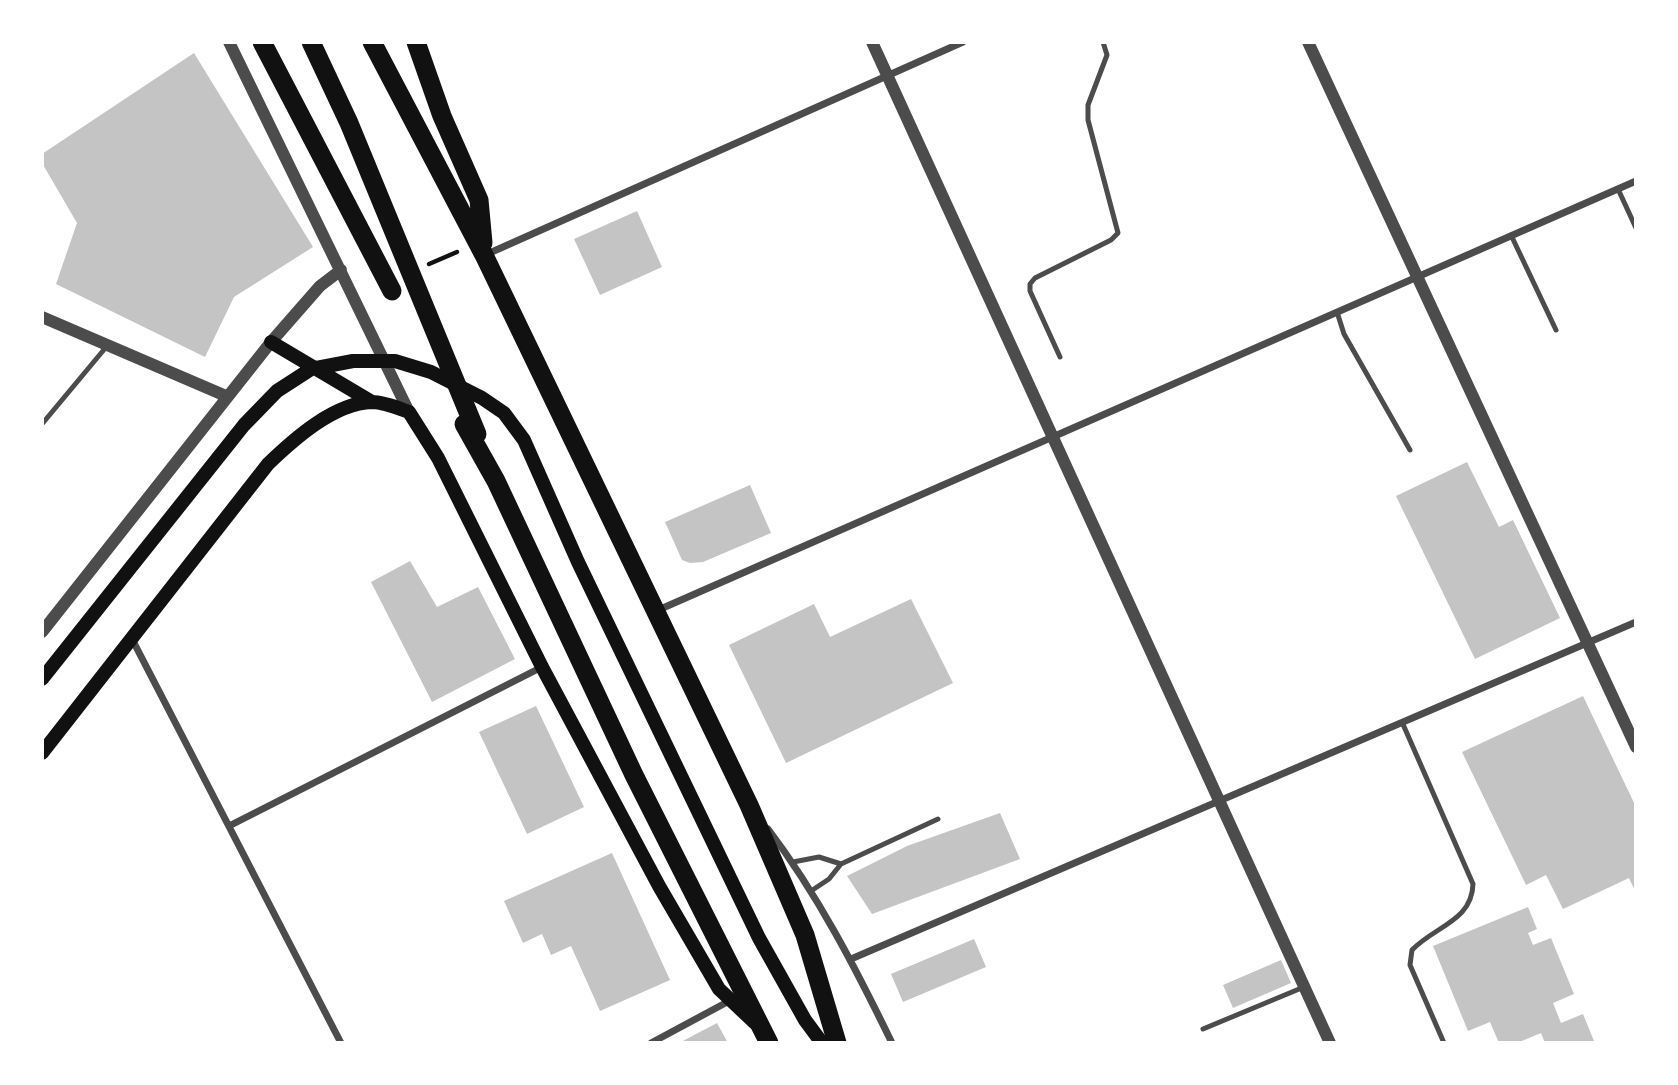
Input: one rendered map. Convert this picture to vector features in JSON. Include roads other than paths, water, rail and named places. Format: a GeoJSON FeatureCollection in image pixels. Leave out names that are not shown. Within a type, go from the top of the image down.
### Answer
{"type":"FeatureCollection","features":[{"type":"Feature","properties":{"kind":"highway"},"geometry":{"type":"LineString","coordinates":[[262,42],[392,291]]}},
{"type":"Feature","properties":{"kind":"highway"},"geometry":{"type":"LineString","coordinates":[[311,42],[360,148],[496,481],[634,775],[766,1037]]}},
{"type":"Feature","properties":{"kind":"highway"},"geometry":{"type":"LineString","coordinates":[[372,42],[484,255],[749,805],[805,935],[837,1043]]}},
{"type":"Feature","properties":{"kind":"highway"},"geometry":{"type":"LineString","coordinates":[[416,42],[442,116],[479,200],[484,255]]}},
{"type":"Feature","properties":{"kind":"highway"},"geometry":{"type":"LineString","coordinates":[[464,424],[496,481]]}},
{"type":"Feature","properties":{"kind":"main road"},"geometry":{"type":"LineString","coordinates":[[271,342],[372,402],[409,412],[438,458],[542,667],[659,886],[719,989],[766,1037]]}},
{"type":"Feature","properties":{"kind":"main road"},"geometry":{"type":"LineString","coordinates":[[42,679],[244,425],[277,391],[311,369],[353,362],[395,361],[431,372],[482,398],[504,413],[524,440],[578,562],[759,938],[804,1020],[822,1043]]}},
{"type":"Feature","properties":{"kind":"main road"},"geometry":{"type":"LineString","coordinates":[[42,753],[131,637],[277,456],[293,440],[331,417],[351,407],[372,402]]}},
{"type":"Feature","properties":{"kind":"street"},"geometry":{"type":"LineString","coordinates":[[229,42],[409,412]]}},
{"type":"Feature","properties":{"kind":"street"},"geometry":{"type":"LineString","coordinates":[[872,42],[1330,1043]]}},
{"type":"Feature","properties":{"kind":"street"},"geometry":{"type":"LineString","coordinates":[[484,255],[963,42]]}},
{"type":"Feature","properties":{"kind":"street"},"geometry":{"type":"LineString","coordinates":[[1308,42],[1636,747]]}},
{"type":"Feature","properties":{"kind":"street"},"geometry":{"type":"LineString","coordinates":[[656,611],[1636,181]]}},
{"type":"Feature","properties":{"kind":"street"},"geometry":{"type":"LineString","coordinates":[[42,632],[226,396],[320,286],[341,270]]}},
{"type":"Feature","properties":{"kind":"street"},"geometry":{"type":"LineString","coordinates":[[42,317],[226,396]]}},
{"type":"Feature","properties":{"kind":"street"},"geometry":{"type":"LineString","coordinates":[[851,959],[1636,622]]}},
{"type":"Feature","properties":{"kind":"street"},"geometry":{"type":"LineString","coordinates":[[131,637],[231,825],[338,1042]]}},
{"type":"Feature","properties":{"kind":"street"},"geometry":{"type":"LineString","coordinates":[[231,825],[542,667]]}},
{"type":"Feature","properties":{"kind":"street"},"geometry":{"type":"LineString","coordinates":[[749,805],[793,862],[811,891],[851,959],[892,1043]]}},
{"type":"Feature","properties":{"kind":"street"},"geometry":{"type":"LineString","coordinates":[[651,1043],[731,1000]]}},
{"type":"Feature","properties":{"kind":"lane"},"geometry":{"type":"LineString","coordinates":[[1060,356],[1030,292],[1030,284],[1035,278],[1111,240],[1118,233],[1088,120],[1087,105],[1107,55],[1103,42]]}},
{"type":"Feature","properties":{"kind":"lane"},"geometry":{"type":"LineString","coordinates":[[1618,189],[1636,228]]}},
{"type":"Feature","properties":{"kind":"lane"},"geometry":{"type":"LineString","coordinates":[[1511,235],[1556,330]]}},
{"type":"Feature","properties":{"kind":"lane"},"geometry":{"type":"LineString","coordinates":[[1337,312],[1344,334],[1410,450]]}},
{"type":"Feature","properties":{"kind":"lane"},"geometry":{"type":"LineString","coordinates":[[42,425],[108,345]]}},
{"type":"Feature","properties":{"kind":"lane"},"geometry":{"type":"LineString","coordinates":[[1402,722],[1473,884],[1473,898],[1467,910],[1412,950],[1410,965],[1444,1043]]}},
{"type":"Feature","properties":{"kind":"lane"},"geometry":{"type":"LineString","coordinates":[[811,891],[829,879],[841,864],[938,819]]}},
{"type":"Feature","properties":{"kind":"lane"},"geometry":{"type":"LineString","coordinates":[[793,862],[819,857],[841,864]]}},
{"type":"Feature","properties":{"kind":"lane"},"geometry":{"type":"LineString","coordinates":[[1203,1029],[1304,987]]}}]}
